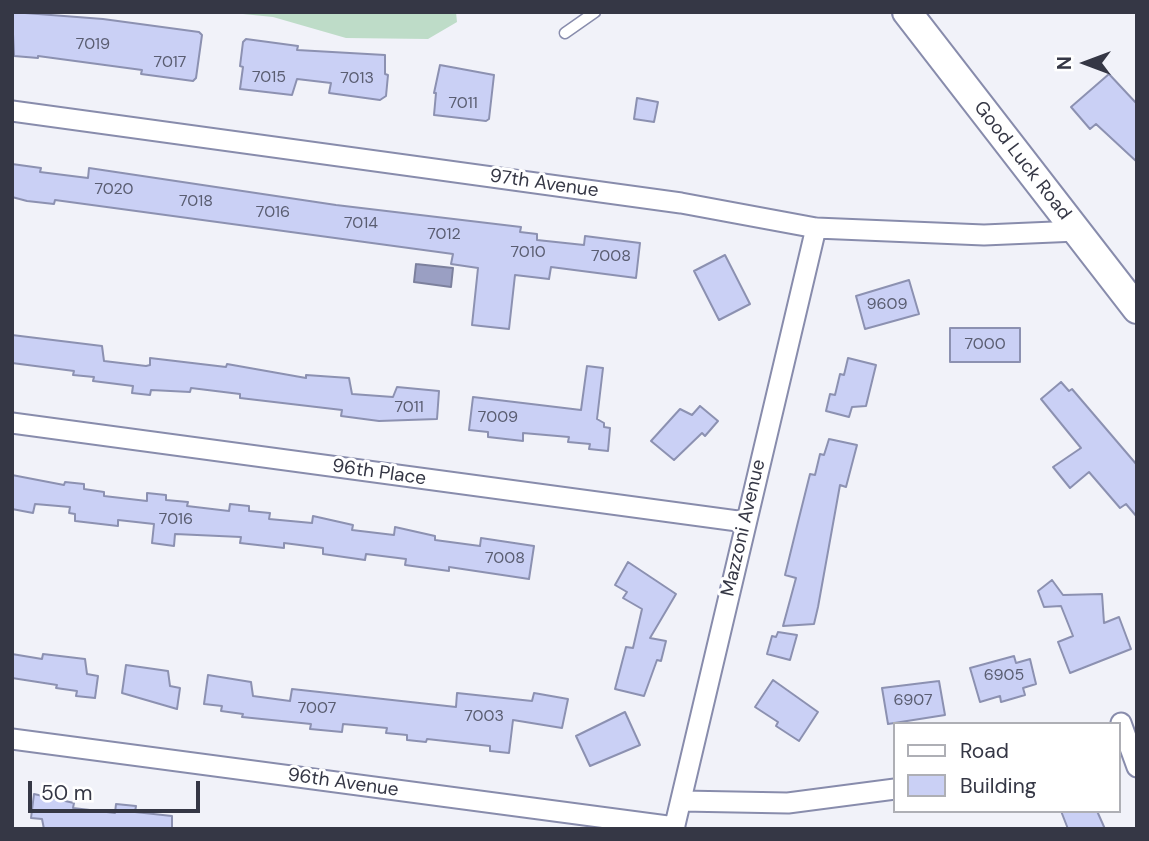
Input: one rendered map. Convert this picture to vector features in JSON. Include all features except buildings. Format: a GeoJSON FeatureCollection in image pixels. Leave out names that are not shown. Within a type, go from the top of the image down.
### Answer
{"type":"FeatureCollection","features":[{"type":"Feature","properties":{"kind":"main road","name":"Good Luck Road"},"geometry":{"type":"LineString","coordinates":[[907,12],[1137,309]]}},
{"type":"Feature","properties":{"kind":"street","name":"97th Avenue"},"geometry":{"type":"LineString","coordinates":[[12,111],[681,203],[817,228],[984,236],[1077,231]]}},
{"type":"Feature","properties":{"kind":"street","name":"Mazzoni Avenue"},"geometry":{"type":"LineString","coordinates":[[674,828],[817,228]]}},
{"type":"Feature","properties":{"kind":"street","name":"96th Place"},"geometry":{"type":"LineString","coordinates":[[12,423],[745,522]]}},
{"type":"Feature","properties":{"kind":"street"},"geometry":{"type":"LineString","coordinates":[[1126,721],[1137,767]]}},
{"type":"Feature","properties":{"kind":"street","name":"96th Avenue"},"geometry":{"type":"LineString","coordinates":[[12,739],[674,828]]}},
{"type":"Feature","properties":{"kind":"street"},"geometry":{"type":"LineString","coordinates":[[682,801],[788,803],[894,789]]}},
{"type":"Feature","properties":{"kind":"lane"},"geometry":{"type":"LineString","coordinates":[[565,33],[595,12]]}},
{"type":"Feature","properties":{"kind":"green space"},"geometry":{"type":"Polygon","coordinates":[[[223,12],[456,12],[457,22],[428,39],[346,38],[273,17],[223,12]]]}},
{"type":"Feature","properties":{"kind":"water"},"geometry":{"type":"Polygon","coordinates":[[[416,264],[453,268],[451,287],[414,282],[416,264]]]}}]}
